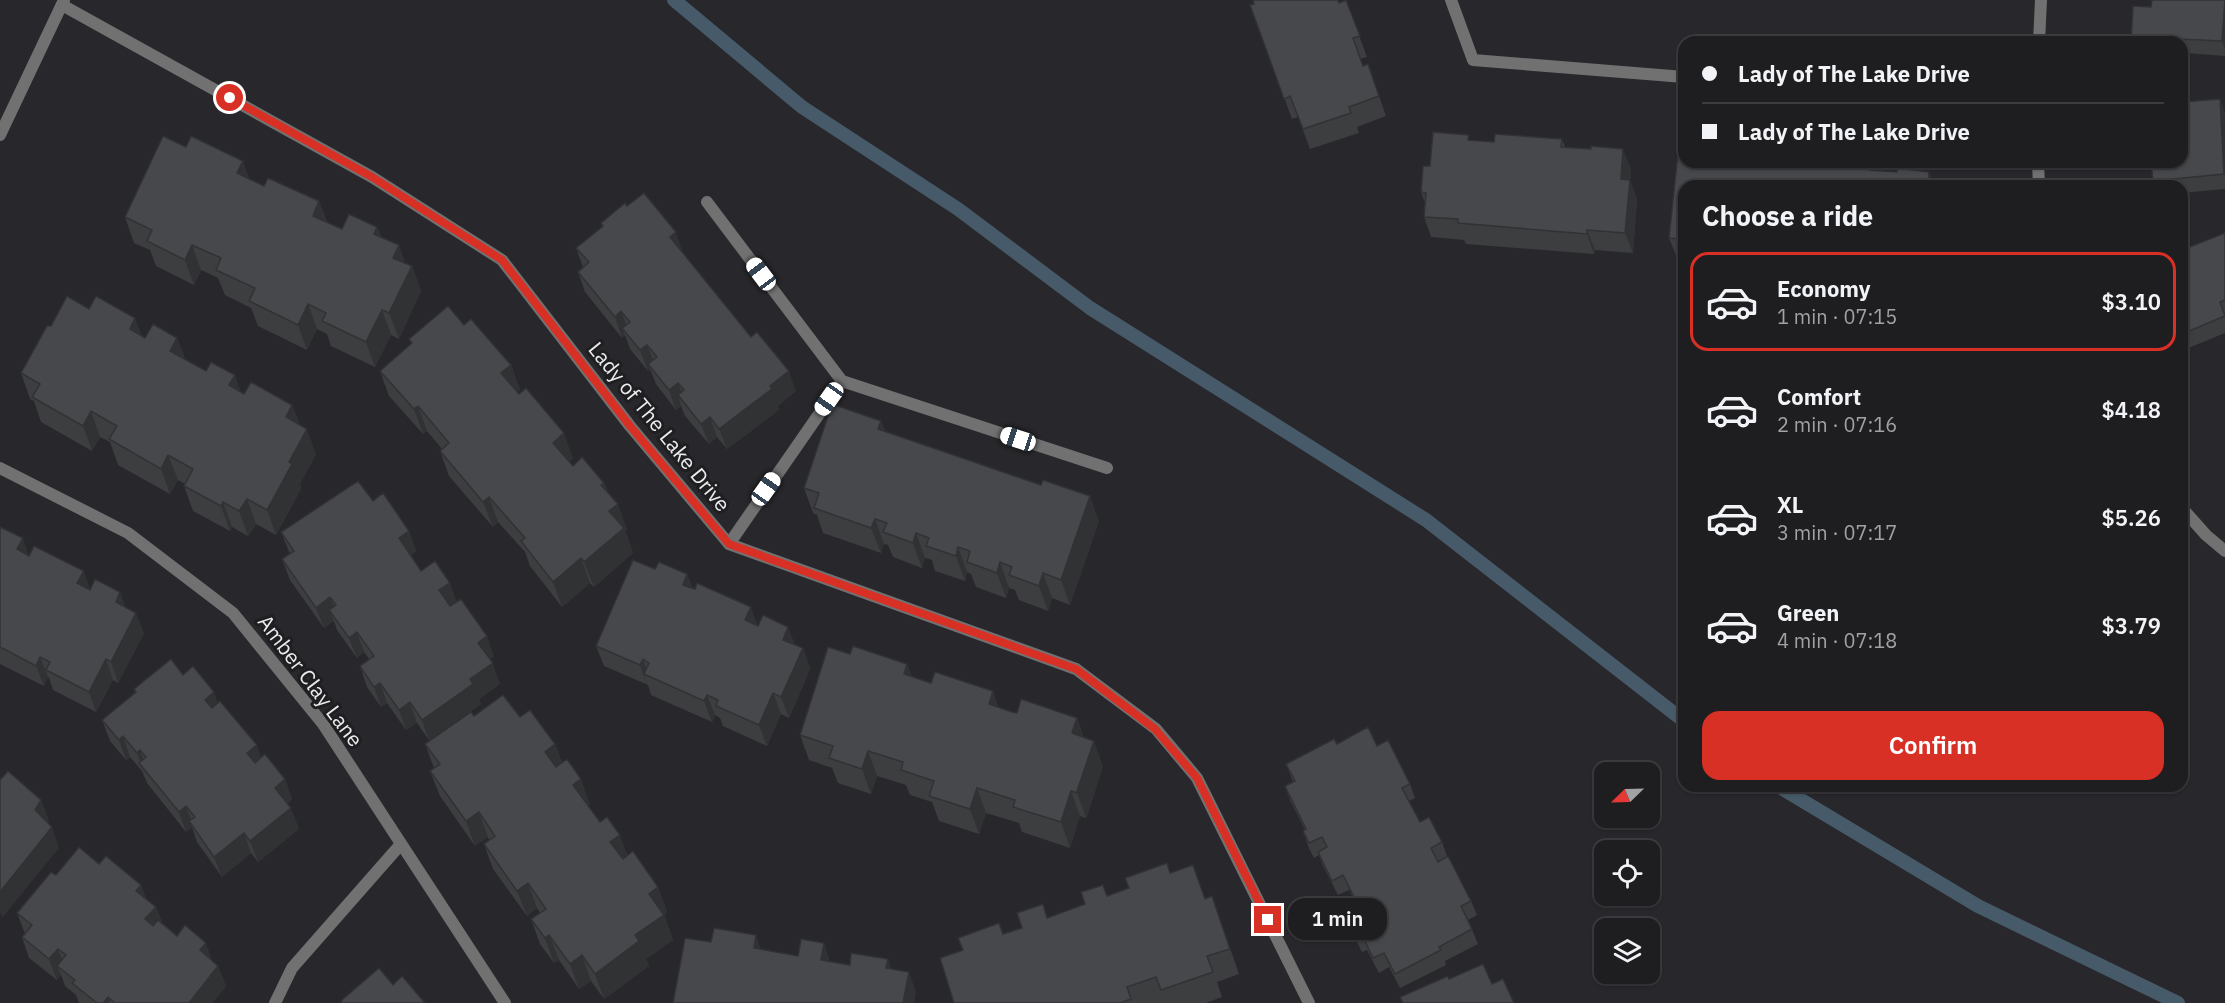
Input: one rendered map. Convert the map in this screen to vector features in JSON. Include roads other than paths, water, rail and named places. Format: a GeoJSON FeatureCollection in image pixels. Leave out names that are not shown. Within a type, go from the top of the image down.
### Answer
{"type":"FeatureCollection","features":[{"type":"Feature","properties":{"kind":"street"},"geometry":{"type":"LineString","coordinates":[[1451,0],[1473,60],[1678,77]]}},
{"type":"Feature","properties":{"kind":"street"},"geometry":{"type":"LineString","coordinates":[[2039,36],[2041,0]]}},
{"type":"Feature","properties":{"kind":"street"},"geometry":{"type":"LineString","coordinates":[[0,135],[63,2]]}},
{"type":"Feature","properties":{"kind":"street","name":"Lady of The Lake Drive"},"geometry":{"type":"LineString","coordinates":[[63,2],[372,177],[502,260],[630,426],[729,544],[1076,669],[1155,729],[1197,778],[1309,1003]]}},
{"type":"Feature","properties":{"kind":"street"},"geometry":{"type":"LineString","coordinates":[[707,202],[842,381],[1107,468]]}},
{"type":"Feature","properties":{"kind":"street"},"geometry":{"type":"LineString","coordinates":[[729,544],[842,381]]}},
{"type":"Feature","properties":{"kind":"street","name":"Amber Clay Lane"},"geometry":{"type":"LineString","coordinates":[[0,468],[128,533],[233,613],[323,724],[505,1003]]}},
{"type":"Feature","properties":{"kind":"street"},"geometry":{"type":"LineString","coordinates":[[2188,515],[2206,535],[2225,551]]}},
{"type":"Feature","properties":{"kind":"street"},"geometry":{"type":"LineString","coordinates":[[275,1003],[292,968],[401,844]]}},
{"type":"Feature","properties":{"kind":"waterway"},"geometry":{"type":"LineString","coordinates":[[674,0],[802,107],[958,209],[1090,308],[1426,520],[1678,716]]}},
{"type":"Feature","properties":{"kind":"waterway"},"geometry":{"type":"LineString","coordinates":[[1788,792],[1978,906],[2178,1003]]}}]}
